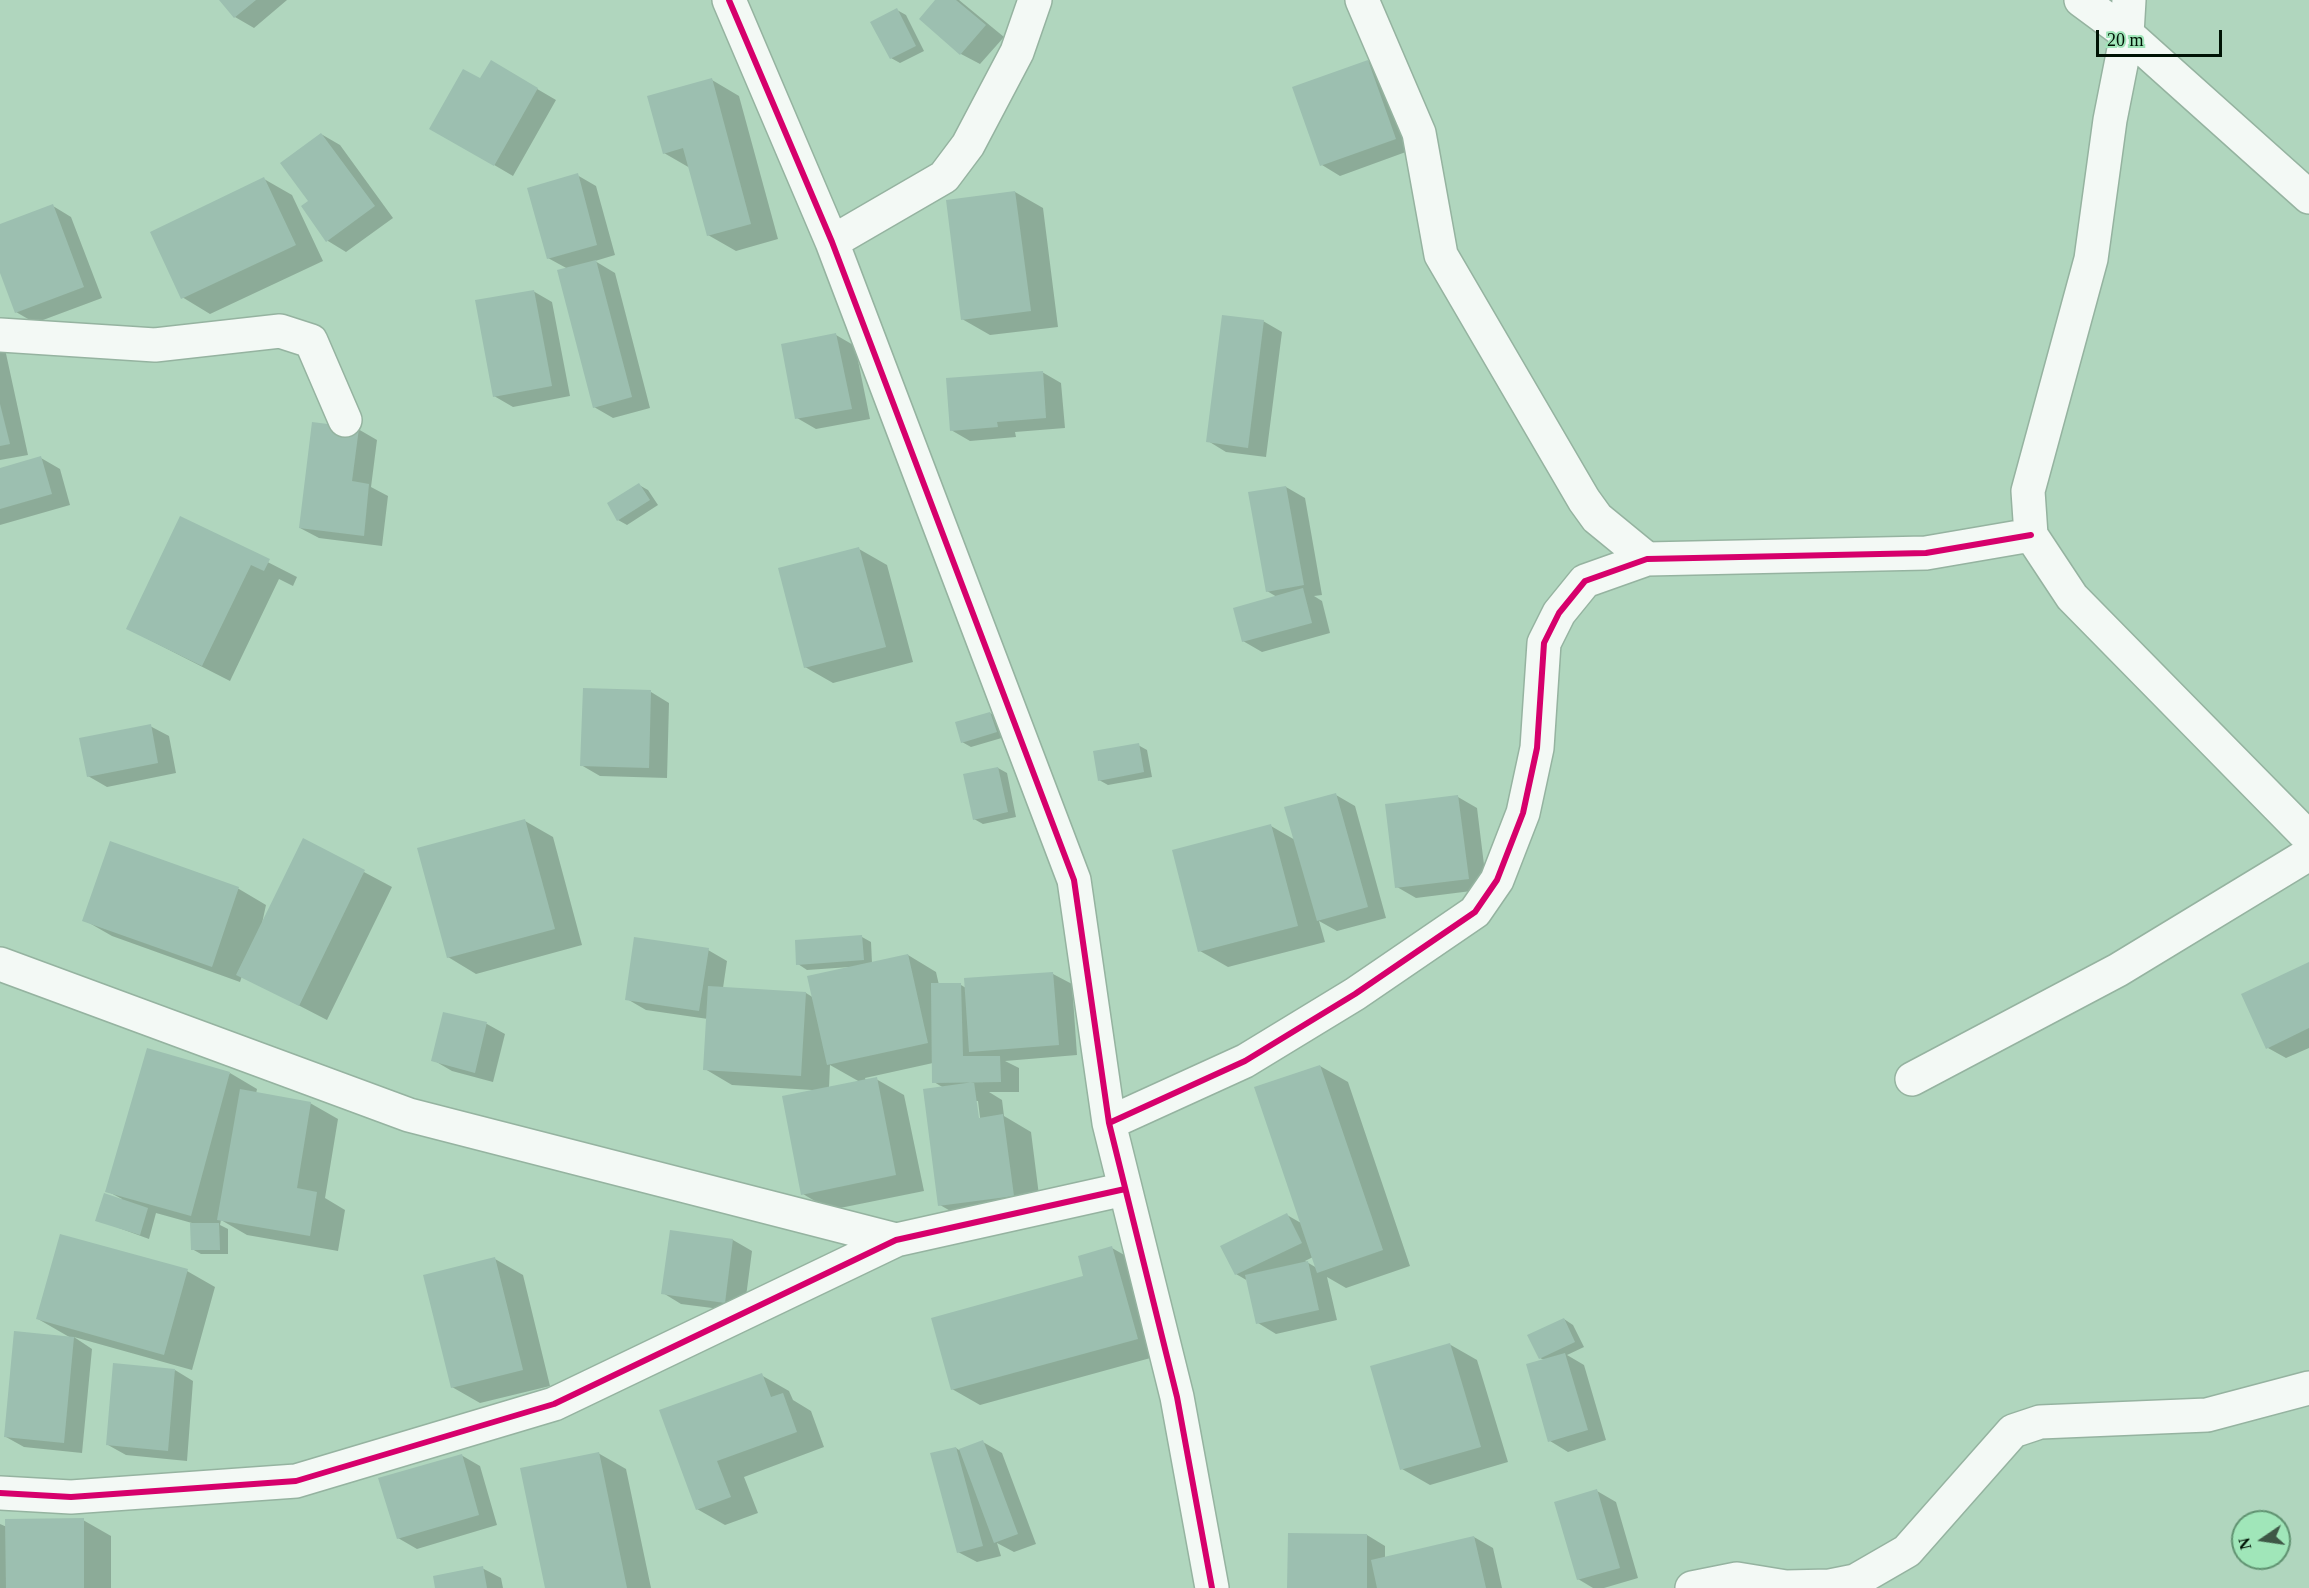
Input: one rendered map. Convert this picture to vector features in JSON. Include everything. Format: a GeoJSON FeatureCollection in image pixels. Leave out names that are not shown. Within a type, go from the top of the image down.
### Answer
{"type":"FeatureCollection","features":[{"type":"Feature","properties":{"kind":"street"},"geometry":{"type":"LineString","coordinates":[[729,0],[832,242],[1074,880],[1109,1123],[1177,1397],[1212,1588]]}},
{"type":"Feature","properties":{"kind":"street"},"geometry":{"type":"LineString","coordinates":[[832,242],[944,177],[968,146],[1017,52],[1035,0]]}},
{"type":"Feature","properties":{"kind":"street"},"geometry":{"type":"LineString","coordinates":[[1362,0],[1419,133],[1441,255],[1584,500],[1597,519],[1647,559]]}},
{"type":"Feature","properties":{"kind":"street"},"geometry":{"type":"LineString","coordinates":[[2081,0],[2127,34],[2309,196]]}},
{"type":"Feature","properties":{"kind":"street"},"geometry":{"type":"LineString","coordinates":[[2129,0],[2127,34],[2110,120],[2091,259],[2028,491],[2031,535],[2072,597],[2309,838]]}},
{"type":"Feature","properties":{"kind":"street"},"geometry":{"type":"LineString","coordinates":[[0,335],[155,345],[280,331],[311,341],[345,420]]}},
{"type":"Feature","properties":{"kind":"street"},"geometry":{"type":"LineString","coordinates":[[1109,1123],[1245,1060],[1356,994],[1475,912],[1497,880],[1523,813],[1537,748],[1544,643],[1559,613],[1585,581],[1614,533]]}},
{"type":"Feature","properties":{"kind":"street"},"geometry":{"type":"LineString","coordinates":[[1585,581],[1647,559],[1926,553],[2031,535]]}},
{"type":"Feature","properties":{"kind":"street"},"geometry":{"type":"LineString","coordinates":[[1912,1079],[2118,970],[2309,854]]}},
{"type":"Feature","properties":{"kind":"street"},"geometry":{"type":"LineString","coordinates":[[0,964],[409,1115],[896,1240]]}},
{"type":"Feature","properties":{"kind":"street"},"geometry":{"type":"LineString","coordinates":[[0,1493],[71,1497],[296,1480],[554,1404],[896,1240],[1125,1189]]}},
{"type":"Feature","properties":{"kind":"street"},"geometry":{"type":"LineString","coordinates":[[1692,1588],[1737,1579],[1786,1587],[1830,1586],[1855,1581],[1907,1551],[2013,1431],[2040,1422],[2207,1415],[2309,1388]]}},
{"type":"Feature","properties":{"kind":"building"},"geometry":{"type":"Polygon","coordinates":[[[219,0],[256,0],[234,18],[219,0]]]}},
{"type":"Feature","properties":{"kind":"building"},"geometry":{"type":"Polygon","coordinates":[[[935,0],[956,0],[986,25],[960,55],[919,19],[935,0]]]}},
{"type":"Feature","properties":{"kind":"building"},"geometry":{"type":"Polygon","coordinates":[[[897,8],[916,46],[890,59],[870,22],[897,8]]]}},
{"type":"Feature","properties":{"kind":"building"},"geometry":{"type":"Polygon","coordinates":[[[491,60],[538,88],[494,166],[429,129],[463,69],[480,78],[491,60]]]}},
{"type":"Feature","properties":{"kind":"building"},"geometry":{"type":"Polygon","coordinates":[[[1368,60],[1396,139],[1320,166],[1292,87],[1368,60]]]}},
{"type":"Feature","properties":{"kind":"building"},"geometry":{"type":"Polygon","coordinates":[[[712,78],[751,224],[707,236],[683,148],[663,154],[647,96],[712,78]]]}},
{"type":"Feature","properties":{"kind":"building"},"geometry":{"type":"Polygon","coordinates":[[[321,133],[375,206],[326,242],[301,206],[308,201],[280,163],[321,133]]]}},
{"type":"Feature","properties":{"kind":"building"},"geometry":{"type":"Polygon","coordinates":[[[578,173],[597,245],[547,259],[527,188],[578,173]]]}},
{"type":"Feature","properties":{"kind":"building"},"geometry":{"type":"Polygon","coordinates":[[[264,177],[296,245],[181,299],[150,232],[264,177]]]}},
{"type":"Feature","properties":{"kind":"building"},"geometry":{"type":"Polygon","coordinates":[[[1015,191],[1031,311],[961,320],[946,200],[1015,191]]]}},
{"type":"Feature","properties":{"kind":"building"},"geometry":{"type":"Polygon","coordinates":[[[53,204],[84,287],[15,313],[0,273],[0,224],[53,204]]]}},
{"type":"Feature","properties":{"kind":"building"},"geometry":{"type":"Polygon","coordinates":[[[596,260],[632,397],[593,408],[557,270],[596,260]]]}},
{"type":"Feature","properties":{"kind":"building"},"geometry":{"type":"Polygon","coordinates":[[[534,290],[552,386],[493,397],[475,300],[534,290]]]}},
{"type":"Feature","properties":{"kind":"building"},"geometry":{"type":"Polygon","coordinates":[[[1222,315],[1264,320],[1248,448],[1206,442],[1222,315]]]}},
{"type":"Feature","properties":{"kind":"building"},"geometry":{"type":"Polygon","coordinates":[[[836,333],[852,409],[795,419],[781,344],[836,333]]]}},
{"type":"Feature","properties":{"kind":"building"},"geometry":{"type":"Polygon","coordinates":[[[1043,371],[1046,418],[997,422],[998,427],[950,431],[946,378],[1043,371]]]}},
{"type":"Feature","properties":{"kind":"building"},"geometry":{"type":"Polygon","coordinates":[[[0,404],[10,444],[0,446],[0,404]]]}},
{"type":"Feature","properties":{"kind":"building"},"geometry":{"type":"Polygon","coordinates":[[[312,422],[359,428],[352,481],[369,484],[364,536],[299,528],[312,422]]]}},
{"type":"Feature","properties":{"kind":"building"},"geometry":{"type":"Polygon","coordinates":[[[41,456],[52,494],[0,509],[0,468],[41,456]]]}},
{"type":"Feature","properties":{"kind":"building"},"geometry":{"type":"Polygon","coordinates":[[[639,483],[650,500],[617,521],[607,503],[639,483]]]}},
{"type":"Feature","properties":{"kind":"building"},"geometry":{"type":"Polygon","coordinates":[[[1286,486],[1304,585],[1266,592],[1248,492],[1286,486]]]}},
{"type":"Feature","properties":{"kind":"building"},"geometry":{"type":"Polygon","coordinates":[[[180,516],[270,559],[264,571],[251,565],[202,666],[126,629],[180,516]]]}},
{"type":"Feature","properties":{"kind":"building"},"geometry":{"type":"Polygon","coordinates":[[[859,547],[886,647],[804,668],[778,568],[859,547]]]}},
{"type":"Feature","properties":{"kind":"building"},"geometry":{"type":"Polygon","coordinates":[[[1303,588],[1312,623],[1242,642],[1233,608],[1303,588]]]}},
{"type":"Feature","properties":{"kind":"building"},"geometry":{"type":"Polygon","coordinates":[[[583,688],[651,690],[649,768],[580,766],[583,688]]]}},
{"type":"Feature","properties":{"kind":"building"},"geometry":{"type":"Polygon","coordinates":[[[990,712],[997,732],[961,743],[955,722],[990,712]]]}},
{"type":"Feature","properties":{"kind":"building"},"geometry":{"type":"Polygon","coordinates":[[[151,724],[158,763],[87,777],[79,738],[151,724]]]}},
{"type":"Feature","properties":{"kind":"building"},"geometry":{"type":"Polygon","coordinates":[[[1139,743],[1144,772],[1098,781],[1093,751],[1139,743]]]}},
{"type":"Feature","properties":{"kind":"building"},"geometry":{"type":"Polygon","coordinates":[[[998,767],[1008,812],[973,820],[963,774],[998,767]]]}},
{"type":"Feature","properties":{"kind":"building"},"geometry":{"type":"Polygon","coordinates":[[[1336,793],[1368,907],[1317,921],[1284,807],[1336,793]]]}},
{"type":"Feature","properties":{"kind":"building"},"geometry":{"type":"Polygon","coordinates":[[[1458,795],[1469,879],[1395,888],[1385,804],[1458,795]]]}},
{"type":"Feature","properties":{"kind":"building"},"geometry":{"type":"Polygon","coordinates":[[[525,819],[555,929],[447,958],[417,848],[525,819]]]}},
{"type":"Feature","properties":{"kind":"building"},"geometry":{"type":"Polygon","coordinates":[[[1271,824],[1298,926],[1198,952],[1172,850],[1271,824]]]}},
{"type":"Feature","properties":{"kind":"building"},"geometry":{"type":"Polygon","coordinates":[[[303,838],[365,870],[299,1006],[236,975],[303,838]]]}},
{"type":"Feature","properties":{"kind":"building"},"geometry":{"type":"Polygon","coordinates":[[[110,841],[239,887],[212,967],[82,921],[110,841]]]}},
{"type":"Feature","properties":{"kind":"building"},"geometry":{"type":"Polygon","coordinates":[[[862,935],[864,960],[796,965],[795,940],[862,935]]]}},
{"type":"Feature","properties":{"kind":"building"},"geometry":{"type":"Polygon","coordinates":[[[634,937],[709,948],[699,1011],[625,1000],[634,937]]]}},
{"type":"Feature","properties":{"kind":"building"},"geometry":{"type":"Polygon","coordinates":[[[908,954],[928,1043],[827,1065],[807,976],[908,954]]]}},
{"type":"Feature","properties":{"kind":"building"},"geometry":{"type":"Polygon","coordinates":[[[2309,962],[2309,1028],[2266,1049],[2241,994],[2309,962]]]}},
{"type":"Feature","properties":{"kind":"building"},"geometry":{"type":"Polygon","coordinates":[[[1053,972],[1059,1045],[969,1052],[964,978],[1053,972]]]}},
{"type":"Feature","properties":{"kind":"building"},"geometry":{"type":"Polygon","coordinates":[[[931,983],[961,983],[963,1056],[1000,1056],[1001,1082],[932,1083],[931,983]]]}},
{"type":"Feature","properties":{"kind":"building"},"geometry":{"type":"Polygon","coordinates":[[[708,986],[806,992],[801,1076],[703,1070],[708,986]]]}},
{"type":"Feature","properties":{"kind":"building"},"geometry":{"type":"Polygon","coordinates":[[[443,1012],[487,1022],[475,1073],[431,1061],[443,1012]]]}},
{"type":"Feature","properties":{"kind":"building"},"geometry":{"type":"Polygon","coordinates":[[[147,1048],[230,1072],[191,1216],[105,1192],[147,1048]]]}},
{"type":"Feature","properties":{"kind":"building"},"geometry":{"type":"Polygon","coordinates":[[[1320,1065],[1383,1250],[1317,1273],[1254,1087],[1320,1065]]]}},
{"type":"Feature","properties":{"kind":"building"},"geometry":{"type":"Polygon","coordinates":[[[877,1077],[896,1175],[801,1195],[782,1096],[877,1077]]]}},
{"type":"Feature","properties":{"kind":"building"},"geometry":{"type":"Polygon","coordinates":[[[974,1082],[979,1118],[1003,1114],[1014,1196],[938,1206],[923,1089],[974,1082]]]}},
{"type":"Feature","properties":{"kind":"building"},"geometry":{"type":"Polygon","coordinates":[[[240,1089],[311,1102],[297,1188],[317,1192],[310,1236],[217,1220],[240,1089]]]}},
{"type":"Feature","properties":{"kind":"building"},"geometry":{"type":"Polygon","coordinates":[[[104,1193],[148,1208],[140,1235],[95,1221],[104,1193]]]}},
{"type":"Feature","properties":{"kind":"building"},"geometry":{"type":"Polygon","coordinates":[[[1287,1213],[1302,1243],[1235,1275],[1220,1246],[1287,1213]]]}},
{"type":"Feature","properties":{"kind":"building"},"geometry":{"type":"Polygon","coordinates":[[[190,1223],[219,1223],[220,1250],[191,1250],[190,1223]]]}},
{"type":"Feature","properties":{"kind":"building"},"geometry":{"type":"Polygon","coordinates":[[[670,1230],[733,1239],[725,1303],[661,1294],[670,1230]]]}},
{"type":"Feature","properties":{"kind":"building"},"geometry":{"type":"Polygon","coordinates":[[[60,1234],[188,1269],[164,1355],[36,1319],[60,1234]]]}},
{"type":"Feature","properties":{"kind":"building"},"geometry":{"type":"Polygon","coordinates":[[[1112,1246],[1138,1339],[951,1390],[931,1318],[1083,1276],[1078,1256],[1112,1246]]]}},
{"type":"Feature","properties":{"kind":"building"},"geometry":{"type":"Polygon","coordinates":[[[495,1257],[523,1370],[451,1388],[423,1275],[495,1257]]]}},
{"type":"Feature","properties":{"kind":"building"},"geometry":{"type":"Polygon","coordinates":[[[1308,1261],[1319,1310],[1256,1324],[1245,1275],[1308,1261]]]}},
{"type":"Feature","properties":{"kind":"building"},"geometry":{"type":"Polygon","coordinates":[[[1564,1318],[1575,1342],[1539,1359],[1527,1335],[1564,1318]]]}},
{"type":"Feature","properties":{"kind":"building"},"geometry":{"type":"Polygon","coordinates":[[[14,1331],[74,1337],[64,1443],[4,1437],[14,1331]]]}},
{"type":"Feature","properties":{"kind":"building"},"geometry":{"type":"Polygon","coordinates":[[[1450,1343],[1481,1447],[1400,1470],[1370,1366],[1450,1343]]]}},
{"type":"Feature","properties":{"kind":"building"},"geometry":{"type":"Polygon","coordinates":[[[1565,1353],[1588,1430],[1548,1442],[1526,1364],[1565,1353]]]}},
{"type":"Feature","properties":{"kind":"building"},"geometry":{"type":"Polygon","coordinates":[[[113,1363],[175,1369],[168,1451],[106,1445],[113,1363]]]}},
{"type":"Feature","properties":{"kind":"building"},"geometry":{"type":"Polygon","coordinates":[[[762,1373],[771,1397],[783,1393],[797,1432],[717,1461],[731,1497],[696,1510],[659,1410],[762,1373]]]}},
{"type":"Feature","properties":{"kind":"building"},"geometry":{"type":"Polygon","coordinates":[[[983,1440],[1018,1534],[994,1543],[959,1449],[983,1440]]]}},
{"type":"Feature","properties":{"kind":"building"},"geometry":{"type":"Polygon","coordinates":[[[956,1447],[983,1546],[957,1553],[930,1453],[956,1447]]]}},
{"type":"Feature","properties":{"kind":"building"},"geometry":{"type":"Polygon","coordinates":[[[599,1452],[627,1588],[545,1588],[520,1468],[599,1452]]]}},
{"type":"Feature","properties":{"kind":"building"},"geometry":{"type":"Polygon","coordinates":[[[462,1454],[479,1515],[397,1539],[378,1478],[462,1454]]]}},
{"type":"Feature","properties":{"kind":"building"},"geometry":{"type":"Polygon","coordinates":[[[1597,1489],[1620,1568],[1577,1580],[1554,1502],[1597,1489]]]}},
{"type":"Feature","properties":{"kind":"building"},"geometry":{"type":"Polygon","coordinates":[[[84,1518],[84,1588],[6,1588],[5,1519],[84,1518]]]}},
{"type":"Feature","properties":{"kind":"building"},"geometry":{"type":"Polygon","coordinates":[[[1288,1533],[1367,1534],[1367,1588],[1287,1588],[1288,1533]]]}},
{"type":"Feature","properties":{"kind":"building"},"geometry":{"type":"Polygon","coordinates":[[[1474,1536],[1486,1588],[1377,1588],[1371,1560],[1474,1536]]]}},
{"type":"Feature","properties":{"kind":"building"},"geometry":{"type":"Polygon","coordinates":[[[483,1566],[487,1588],[435,1588],[433,1576],[483,1566]]]}},
{"type":"Feature","properties":{"kind":"cycle path"},"geometry":{"type":"LineString","coordinates":[[729,0],[832,242],[1074,880],[1109,1123],[1177,1397],[1212,1588]]}},
{"type":"Feature","properties":{"kind":"cycle path"},"geometry":{"type":"LineString","coordinates":[[1109,1123],[1245,1061],[1355,994],[1475,912],[1497,880],[1523,813],[1537,748],[1544,643],[1559,613],[1585,581],[1647,559],[1926,553],[2031,535]]}},
{"type":"Feature","properties":{"kind":"cycle path"},"geometry":{"type":"LineString","coordinates":[[0,1493],[71,1497],[296,1481],[554,1404],[896,1240],[1125,1189]]}}]}
